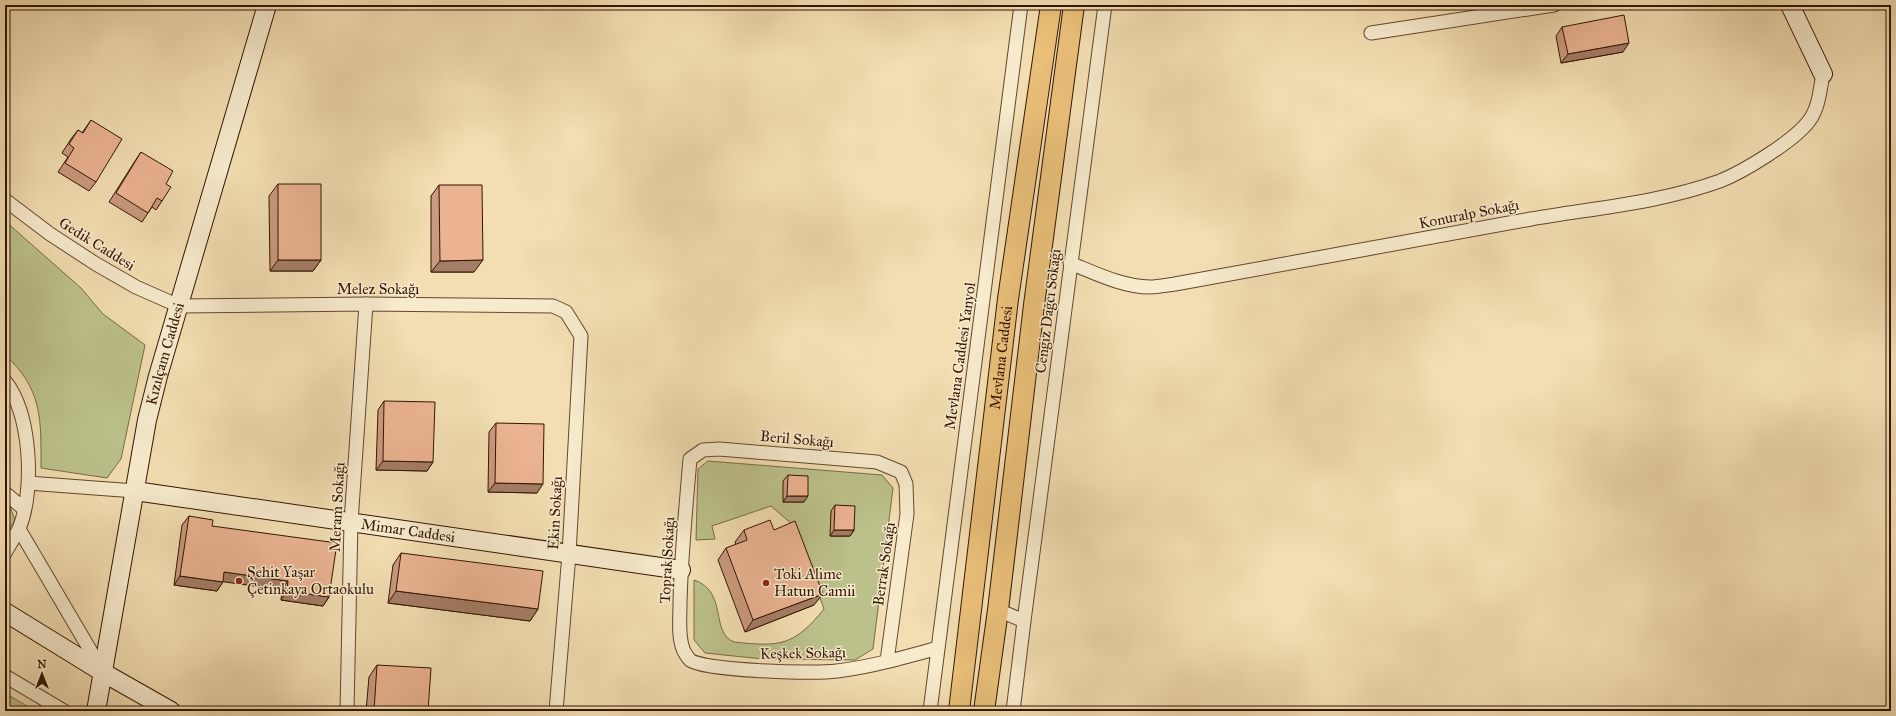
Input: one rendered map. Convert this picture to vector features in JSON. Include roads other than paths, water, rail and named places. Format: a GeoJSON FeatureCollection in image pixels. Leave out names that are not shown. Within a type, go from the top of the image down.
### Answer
{"type":"FeatureCollection","features":[{"type":"Feature","properties":{"kind":"main road","name":"Mevlana Caddesi"},"geometry":{"type":"LineString","coordinates":[[959,711],[1008,299],[1051,5]]}},
{"type":"Feature","properties":{"kind":"main road","name":"Mevlana Caddesi"},"geometry":{"type":"LineString","coordinates":[[984,711],[998,610],[1034,305],[1074,5]]}},
{"type":"Feature","properties":{"kind":"street","name":"Kızılçam Caddesi"},"geometry":{"type":"LineString","coordinates":[[96,711],[104,673],[147,420],[158,376],[267,5]]}},
{"type":"Feature","properties":{"kind":"street","name":"Mevlana Caddesi Yanyol"},"geometry":{"type":"LineString","coordinates":[[930,711],[1021,5]]}},
{"type":"Feature","properties":{"kind":"street","name":"Cengiz Dağcı Sokağı"},"geometry":{"type":"LineString","coordinates":[[1013,711],[1070,263],[1105,5]]}},
{"type":"Feature","properties":{"kind":"street"},"geometry":{"type":"LineString","coordinates":[[1371,33],[1493,10],[1554,5]]}},
{"type":"Feature","properties":{"kind":"street"},"geometry":{"type":"LineString","coordinates":[[1790,5],[1823,74]]}},
{"type":"Feature","properties":{"kind":"street","name":"Konuralp Sokağı"},"geometry":{"type":"LineString","coordinates":[[1070,263],[1134,286],[1157,286],[1653,199],[1678,193],[1720,180],[1737,172],[1760,159],[1796,134],[1809,121],[1816,108],[1823,74]]}},
{"type":"Feature","properties":{"kind":"street","name":"Gedik Caddesi"},"geometry":{"type":"LineString","coordinates":[[5,200],[50,234],[96,264],[136,287],[179,306]]}},
{"type":"Feature","properties":{"kind":"street","name":"Melez Sokağı"},"geometry":{"type":"LineString","coordinates":[[179,306],[366,304],[553,306],[566,312],[572,320]]}},
{"type":"Feature","properties":{"kind":"street","name":"Meram Sokağı"},"geometry":{"type":"LineString","coordinates":[[347,711],[351,522],[366,304]]}},
{"type":"Feature","properties":{"kind":"street","name":"Ekin Sokağı"},"geometry":{"type":"LineString","coordinates":[[556,711],[569,554],[581,336],[572,320]]}},
{"type":"Feature","properties":{"kind":"street"},"geometry":{"type":"LineString","coordinates":[[5,381],[13,390],[22,421],[27,448],[28,483],[19,529],[5,553]]}},
{"type":"Feature","properties":{"kind":"street","name":"Beril Sokağı"},"geometry":{"type":"LineString","coordinates":[[690,459],[703,450],[719,449],[877,462],[901,472]]}},
{"type":"Feature","properties":{"kind":"street","name":"Toprak Sokağı"},"geometry":{"type":"LineString","coordinates":[[690,459],[681,570],[681,640],[684,651],[690,660]]}},
{"type":"Feature","properties":{"kind":"street","name":"Berrak Sokağı"},"geometry":{"type":"LineString","coordinates":[[887,661],[907,514],[906,484],[901,472]]}},
{"type":"Feature","properties":{"kind":"street"},"geometry":{"type":"LineString","coordinates":[[28,483],[135,491]]}},
{"type":"Feature","properties":{"kind":"street","name":"Mimar Caddesi"},"geometry":{"type":"LineString","coordinates":[[135,491],[681,570]]}},
{"type":"Feature","properties":{"kind":"street"},"geometry":{"type":"LineString","coordinates":[[5,494],[24,509]]}},
{"type":"Feature","properties":{"kind":"street"},"geometry":{"type":"LineString","coordinates":[[19,529],[104,673]]}},
{"type":"Feature","properties":{"kind":"street"},"geometry":{"type":"LineString","coordinates":[[998,610],[1024,621]]}},
{"type":"Feature","properties":{"kind":"street"},"geometry":{"type":"LineString","coordinates":[[5,612],[104,673],[171,711]]}},
{"type":"Feature","properties":{"kind":"street","name":"Keşkek Sokağı"},"geometry":{"type":"LineString","coordinates":[[690,660],[712,666],[734,669],[835,672],[938,648]]}},
{"type":"Feature","properties":{"kind":"street"},"geometry":{"type":"LineString","coordinates":[[5,676],[64,711]]}},
{"type":"Feature","properties":{"kind":"place","name":"Şehit Yaşar Çetinkaya Ortaokulu"},"geometry":{"type":"Point","coordinates":[239,581]}},
{"type":"Feature","properties":{"kind":"place","name":"Toki Alime Hatun Camii"},"geometry":{"type":"Point","coordinates":[766,583]}}]}
